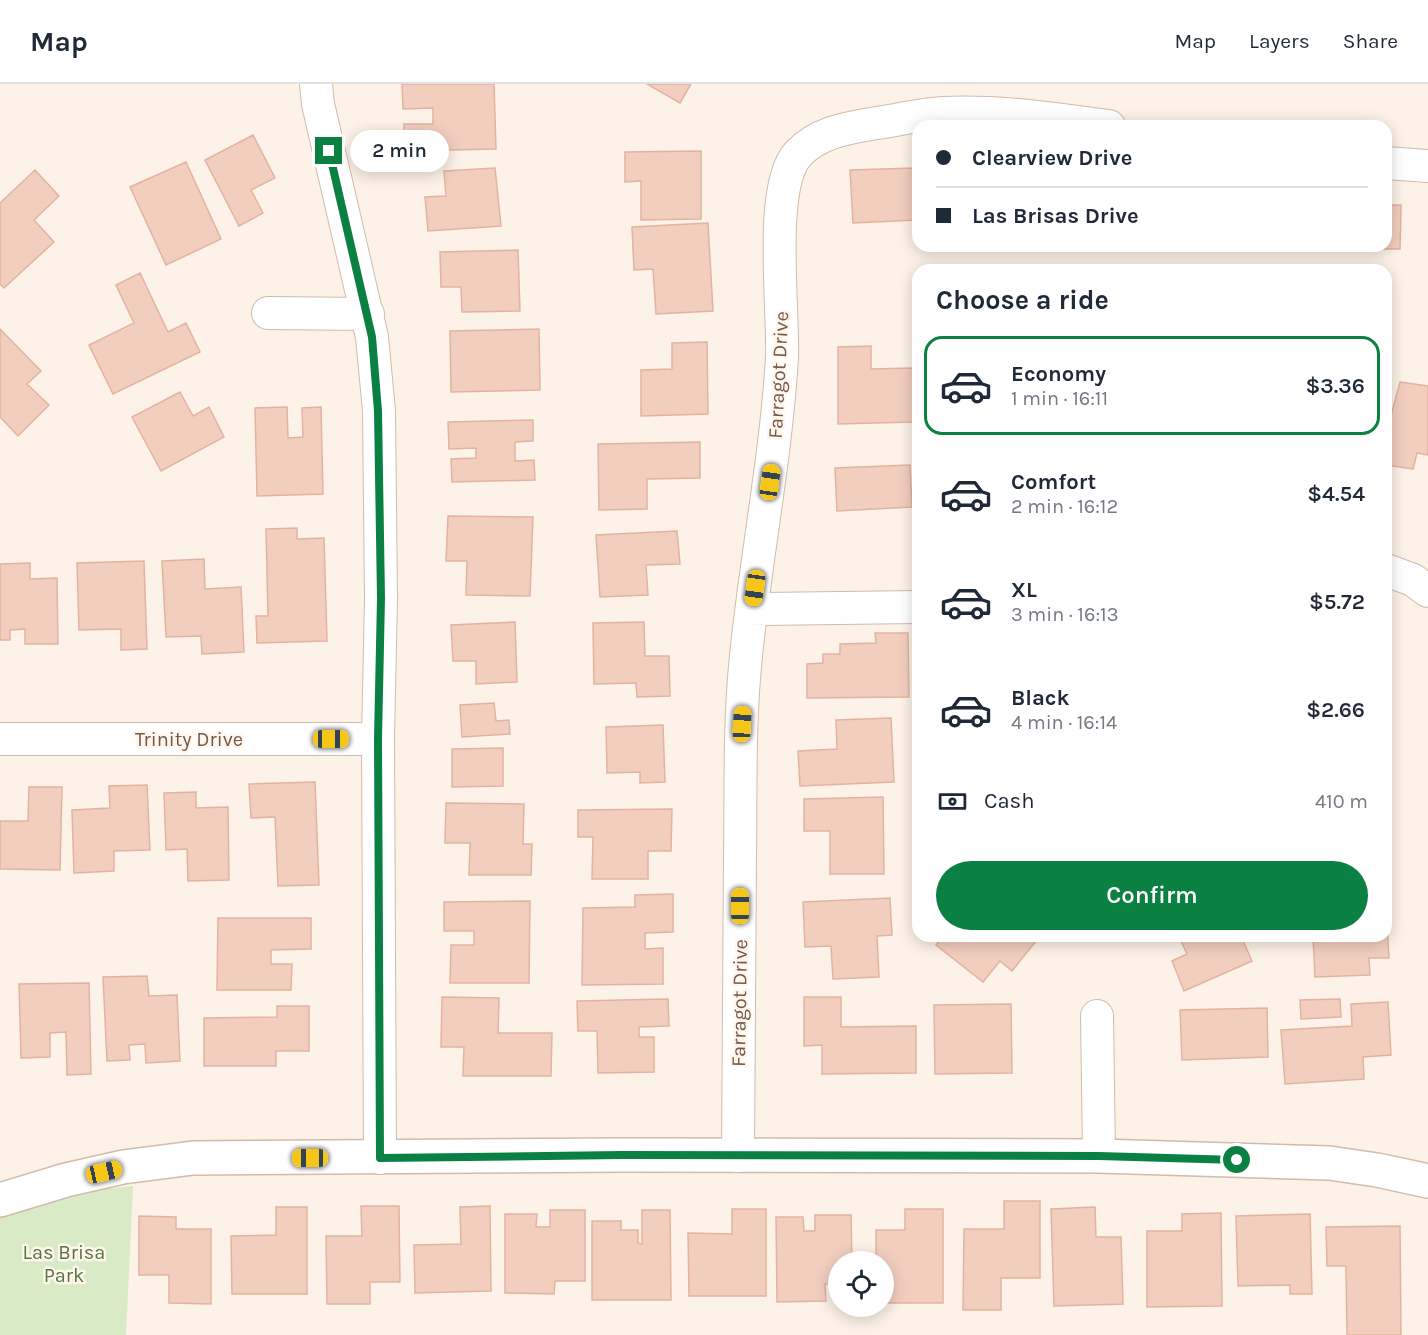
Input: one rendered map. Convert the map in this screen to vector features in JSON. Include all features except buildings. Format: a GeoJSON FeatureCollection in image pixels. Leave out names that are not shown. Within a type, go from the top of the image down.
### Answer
{"type":"FeatureCollection","features":[{"type":"Feature","properties":{"kind":"street"},"geometry":{"type":"LineString","coordinates":[[316,84],[318,104],[368,314],[378,411],[381,598],[378,739],[380,1158]]}},
{"type":"Feature","properties":{"kind":"street","name":"Farragot Drive"},"geometry":{"type":"LineString","coordinates":[[738,1156],[741,747],[746,657],[776,429],[782,354],[780,224],[783,187],[790,165],[797,155],[814,139],[830,133],[939,113],[984,112],[1055,120]]}},
{"type":"Feature","properties":{"kind":"street"},"geometry":{"type":"LineString","coordinates":[[1392,163],[1428,166]]}},
{"type":"Feature","properties":{"kind":"street"},"geometry":{"type":"LineString","coordinates":[[268,313],[368,314]]}},
{"type":"Feature","properties":{"kind":"street"},"geometry":{"type":"LineString","coordinates":[[1392,572],[1413,580],[1428,591]]}},
{"type":"Feature","properties":{"kind":"street"},"geometry":{"type":"LineString","coordinates":[[752,609],[912,607]]}},
{"type":"Feature","properties":{"kind":"street","name":"Trinity Drive"},"geometry":{"type":"LineString","coordinates":[[0,739],[378,739]]}},
{"type":"Feature","properties":{"kind":"street"},"geometry":{"type":"LineString","coordinates":[[1097,1016],[1099,1156]]}},
{"type":"Feature","properties":{"kind":"street"},"geometry":{"type":"LineString","coordinates":[[0,1200],[66,1180],[123,1167],[193,1158],[610,1155],[1099,1156],[1329,1163],[1428,1181]]}},
{"type":"Feature","properties":{"kind":"green space","name":"Las Brisa Park"},"geometry":{"type":"Polygon","coordinates":[[[133,1186],[126,1335],[0,1335],[0,1217],[55,1194],[133,1186]]]}},
{"type":"Feature","properties":{"kind":"route"},"geometry":{"type":"LineString","coordinates":[[329,151],[372,337],[378,411],[381,598],[378,739],[380,1158],[622,1155],[1099,1156],[1237,1160]]}}]}
